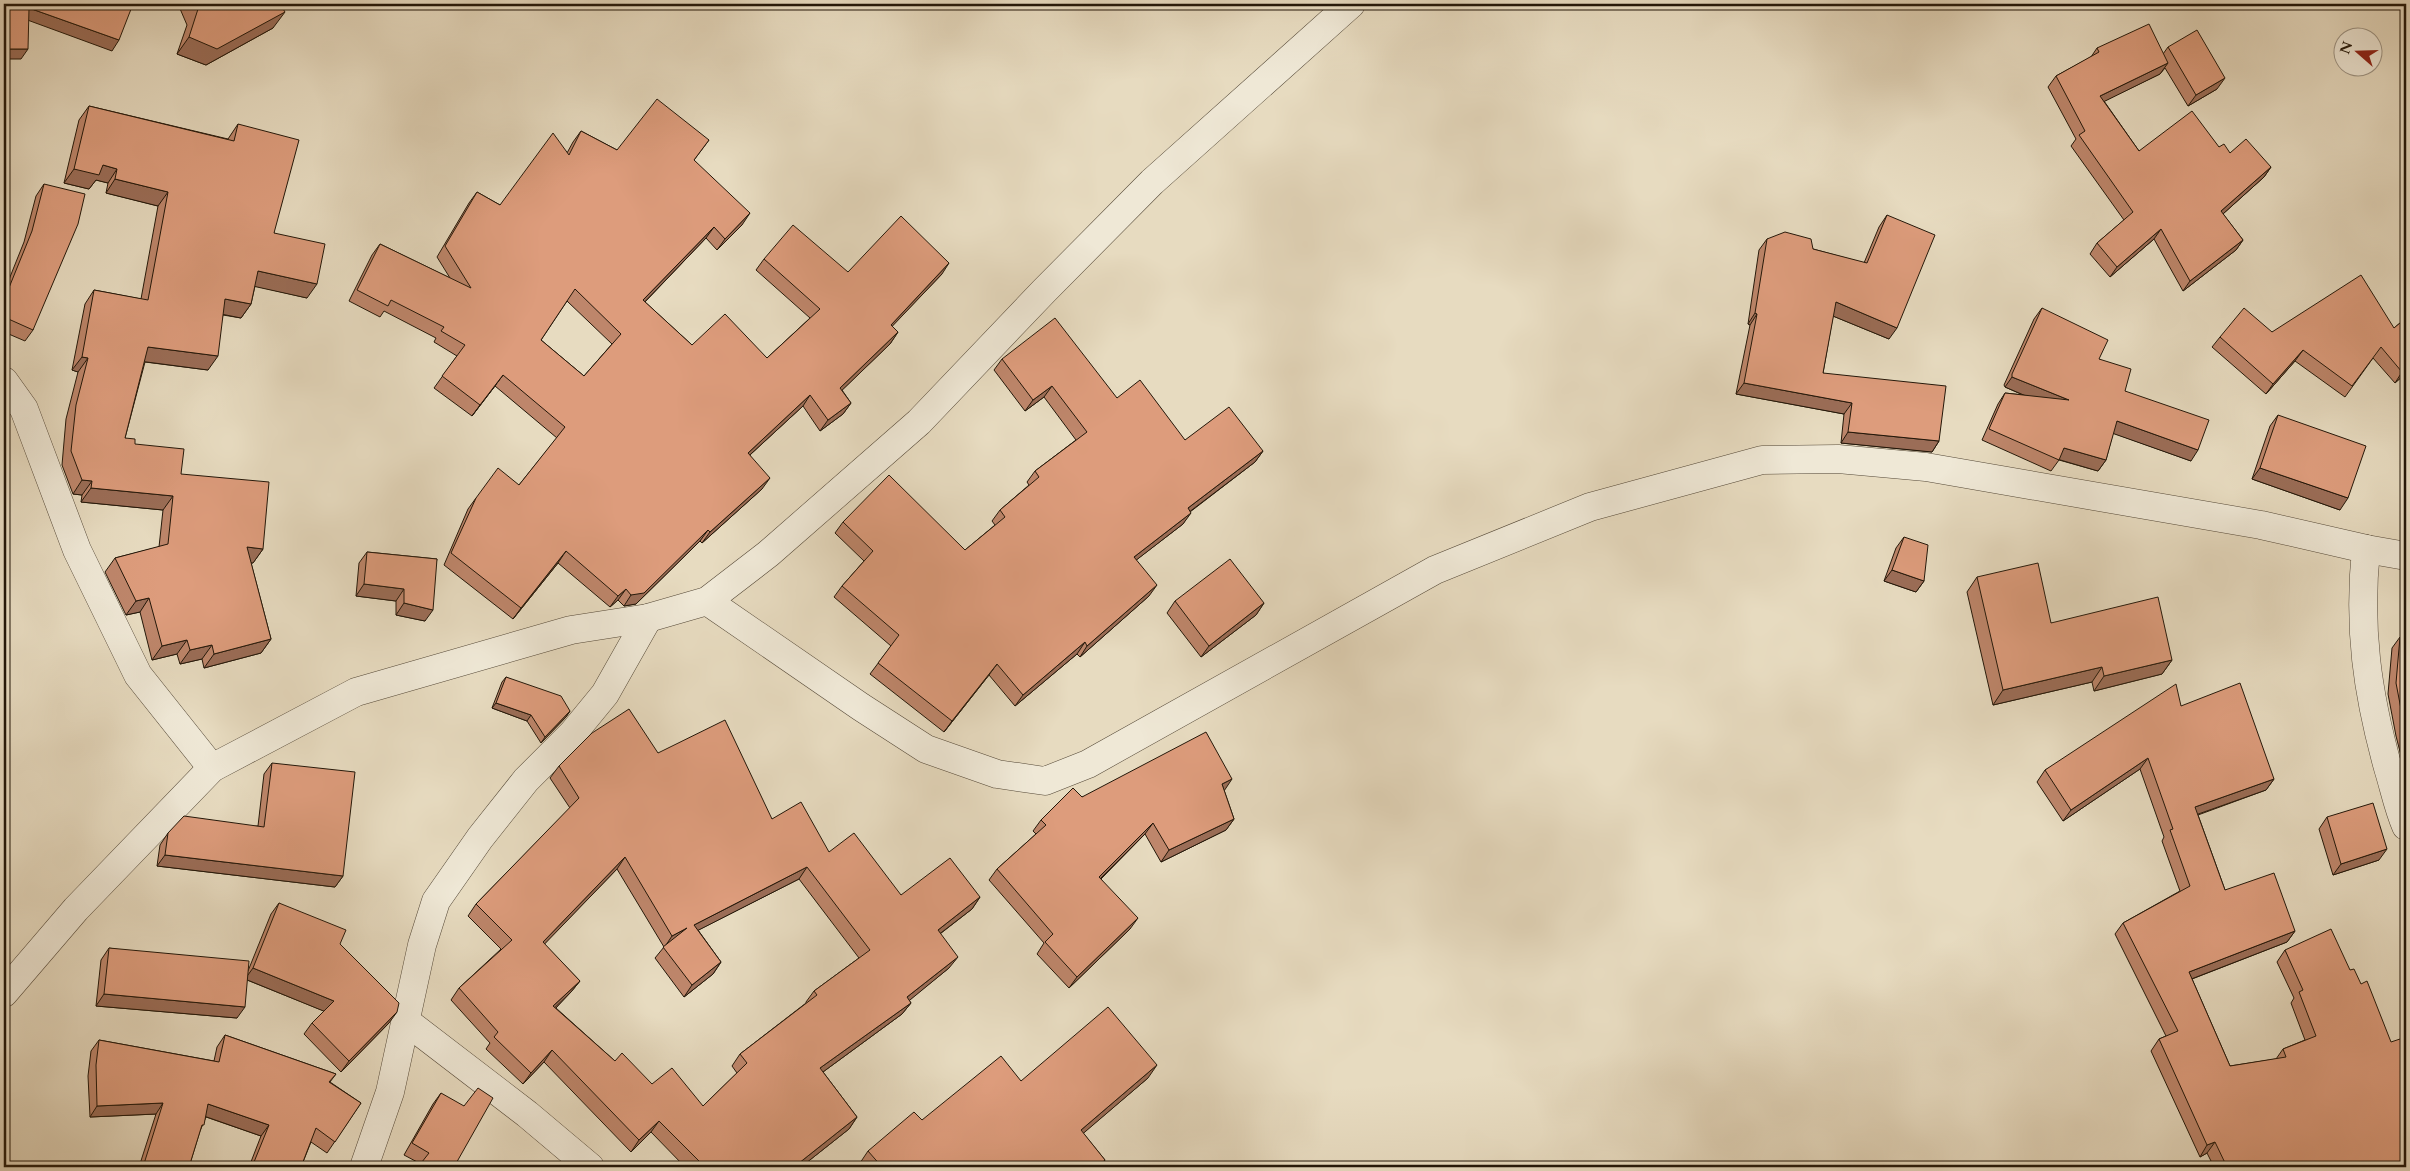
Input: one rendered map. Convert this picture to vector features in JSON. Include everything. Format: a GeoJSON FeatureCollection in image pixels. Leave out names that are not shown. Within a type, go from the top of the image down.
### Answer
{"type":"FeatureCollection","features":[{"type":"Feature","properties":{"kind":"street"},"geometry":{"type":"LineString","coordinates":[[4,993],[76,909],[212,768],[356,692],[571,630],[648,618],[707,601],[768,554],[919,422],[1044,290],[1152,182],[1351,4]]}},
{"type":"Feature","properties":{"kind":"street"},"geometry":{"type":"LineString","coordinates":[[4,381],[24,409],[76,550],[138,675],[212,768]]}},
{"type":"Feature","properties":{"kind":"street"},"geometry":{"type":"LineString","coordinates":[[707,601],[861,707],[926,749],[997,774],[1045,781],[1088,764],[1435,570],[1590,507],[1762,460],[1838,459],[1926,466],[2261,525],[2366,550],[2406,556]]}},
{"type":"Feature","properties":{"kind":"street"},"geometry":{"type":"LineString","coordinates":[[2366,550],[2362,612],[2368,684],[2375,720],[2406,826]]}},
{"type":"Feature","properties":{"kind":"street"},"geometry":{"type":"LineString","coordinates":[[364,1167],[390,1092],[407,1022],[422,945],[436,902],[480,838],[526,780],[573,733],[605,694],[648,618]]}},
{"type":"Feature","properties":{"kind":"street"},"geometry":{"type":"LineString","coordinates":[[407,1022],[527,1114],[590,1167]]}},
{"type":"Feature","properties":{"kind":"green space"},"geometry":{"type":"Polygon","coordinates":[[[689,4],[973,4],[967,9],[694,6],[689,4]]]}},
{"type":"Feature","properties":{"kind":"building"},"geometry":{"type":"Polygon","coordinates":[[[4,4],[133,4],[119,40],[29,8],[28,49],[4,49],[4,4]]]}},
{"type":"Feature","properties":{"kind":"building"},"geometry":{"type":"Polygon","coordinates":[[[196,4],[280,4],[285,12],[217,49],[189,37],[198,9],[196,4]]]}},
{"type":"Feature","properties":{"kind":"building"},"geometry":{"type":"Polygon","coordinates":[[[2149,24],[2168,63],[2100,96],[2139,151],[2192,111],[2219,147],[2224,144],[2230,153],[2246,139],[2271,167],[2221,211],[2243,240],[2190,281],[2161,229],[2117,267],[2097,243],[2133,212],[2079,135],[2085,131],[2056,76],[2099,52],[2097,48],[2149,24]]]}},
{"type":"Feature","properties":{"kind":"building"},"geometry":{"type":"Polygon","coordinates":[[[2197,30],[2225,78],[2196,95],[2168,47],[2197,30]]]}},
{"type":"Feature","properties":{"kind":"building"},"geometry":{"type":"Polygon","coordinates":[[[657,99],[709,140],[694,160],[750,213],[725,239],[714,227],[643,300],[692,345],[725,314],[767,358],[820,309],[764,259],[793,225],[848,272],[901,216],[949,263],[891,325],[898,332],[840,388],[851,403],[828,420],[810,395],[748,453],[770,478],[710,532],[708,530],[644,593],[631,595],[626,589],[618,596],[566,551],[521,608],[451,553],[476,498],[498,468],[519,485],[565,427],[503,375],[480,405],[442,376],[465,345],[441,331],[444,327],[391,300],[388,306],[357,290],[380,244],[471,288],[445,246],[477,192],[500,205],[553,133],[569,155],[581,131],[617,150],[657,99]],[[575,289],[541,340],[584,376],[621,334],[575,289]]]}},
{"type":"Feature","properties":{"kind":"building"},"geometry":{"type":"Polygon","coordinates":[[[89,106],[234,141],[238,124],[299,140],[274,233],[325,244],[317,284],[258,271],[251,304],[225,299],[218,356],[148,347],[125,438],[135,439],[135,444],[184,449],[181,474],[269,482],[263,549],[247,547],[271,639],[214,654],[212,645],[190,650],[187,640],[162,646],[149,598],[136,601],[115,558],[168,544],[173,496],[91,488],[92,481],[82,480],[71,451],[76,405],[88,358],[82,357],[94,290],[148,300],[168,192],[115,179],[117,169],[103,165],[99,175],[74,169],[89,106]]]}},
{"type":"Feature","properties":{"kind":"building"},"geometry":{"type":"Polygon","coordinates":[[[44,184],[85,194],[78,224],[33,330],[4,317],[4,300],[32,231],[44,184]]]}},
{"type":"Feature","properties":{"kind":"building"},"geometry":{"type":"Polygon","coordinates":[[[1887,215],[1935,235],[1897,328],[1836,302],[1823,373],[1946,386],[1939,441],[1848,432],[1852,403],[1744,383],[1757,314],[1755,313],[1767,239],[1785,232],[1811,239],[1813,249],[1867,263],[1887,215]]]}},
{"type":"Feature","properties":{"kind":"building"},"geometry":{"type":"Polygon","coordinates":[[[2361,275],[2394,328],[2406,318],[2406,369],[2402,372],[2381,347],[2352,386],[2303,350],[2273,384],[2220,337],[2244,308],[2272,332],[2361,275]]]}},
{"type":"Feature","properties":{"kind":"building"},"geometry":{"type":"Polygon","coordinates":[[[2042,308],[2108,340],[2099,359],[2131,369],[2125,391],[2209,420],[2198,450],[2117,421],[2106,460],[2064,448],[2059,460],[1989,429],[2005,393],[2069,400],[2012,377],[2042,308]]]}},
{"type":"Feature","properties":{"kind":"building"},"geometry":{"type":"Polygon","coordinates":[[[1055,318],[1117,398],[1140,380],[1185,440],[1229,407],[1263,451],[1188,508],[1191,513],[1134,557],[1157,585],[1087,646],[1085,642],[1023,695],[997,664],[952,721],[878,663],[899,635],[842,586],[873,551],[843,522],[889,475],[965,550],[1005,517],[1000,510],[1039,477],[1035,471],[1087,432],[1052,386],[1033,400],[1002,359],[1055,318]]]}},
{"type":"Feature","properties":{"kind":"building"},"geometry":{"type":"Polygon","coordinates":[[[2278,415],[2366,446],[2348,498],[2260,468],[2278,415]]]}},
{"type":"Feature","properties":{"kind":"building"},"geometry":{"type":"Polygon","coordinates":[[[1904,537],[1928,545],[1924,581],[1892,570],[1904,537]]]}},
{"type":"Feature","properties":{"kind":"building"},"geometry":{"type":"Polygon","coordinates":[[[367,552],[437,559],[433,610],[404,603],[404,589],[364,584],[367,552]]]}},
{"type":"Feature","properties":{"kind":"building"},"geometry":{"type":"Polygon","coordinates":[[[1230,559],[1264,603],[1209,646],[1175,601],[1230,559]]]}},
{"type":"Feature","properties":{"kind":"building"},"geometry":{"type":"Polygon","coordinates":[[[2038,563],[2051,623],[2158,597],[2172,660],[2104,676],[2102,667],[2003,690],[1977,577],[2038,563]]]}},
{"type":"Feature","properties":{"kind":"building"},"geometry":{"type":"Polygon","coordinates":[[[2400,637],[2406,638],[2406,735],[2396,683],[2400,637]]]}},
{"type":"Feature","properties":{"kind":"building"},"geometry":{"type":"Polygon","coordinates":[[[506,677],[561,696],[570,711],[545,737],[531,715],[496,703],[506,677]]]}},
{"type":"Feature","properties":{"kind":"building"},"geometry":{"type":"Polygon","coordinates":[[[2240,683],[2274,779],[2195,807],[2225,890],[2274,873],[2295,931],[2189,972],[2230,1066],[2286,1057],[2283,1049],[2316,1036],[2299,992],[2303,990],[2285,950],[2331,929],[2350,970],[2354,969],[2361,984],[2367,981],[2391,1042],[2406,1037],[2406,1167],[2227,1167],[2215,1142],[2207,1145],[2159,1039],[2178,1031],[2123,923],[2190,886],[2170,830],[2173,829],[2148,758],[2071,810],[2045,770],[2176,684],[2181,706],[2240,683]]]}},
{"type":"Feature","properties":{"kind":"building"},"geometry":{"type":"Polygon","coordinates":[[[629,709],[658,753],[725,720],[772,819],[801,802],[829,852],[854,833],[901,895],[950,858],[980,897],[938,930],[958,957],[907,997],[911,1003],[820,1068],[857,1117],[794,1167],[705,1167],[659,1121],[639,1140],[552,1050],[531,1073],[494,1037],[498,1032],[459,988],[512,940],[476,904],[579,798],[559,766],[592,733],[629,709]],[[625,857],[543,942],[580,981],[553,1006],[615,1061],[622,1053],[652,1084],[672,1068],[703,1106],[747,1063],[740,1054],[817,995],[814,991],[870,950],[807,867],[694,925],[721,962],[692,985],[663,947],[687,928],[672,936],[625,857]]]}},
{"type":"Feature","properties":{"kind":"building"},"geometry":{"type":"Polygon","coordinates":[[[1206,732],[1232,779],[1222,784],[1234,819],[1169,850],[1153,823],[1099,877],[1138,918],[1077,977],[1045,942],[1053,934],[997,869],[1046,825],[1041,820],[1073,788],[1082,797],[1206,732]]]}},
{"type":"Feature","properties":{"kind":"building"},"geometry":{"type":"Polygon","coordinates":[[[272,763],[355,772],[343,876],[165,855],[168,833],[184,816],[264,827],[272,763]]]}},
{"type":"Feature","properties":{"kind":"building"},"geometry":{"type":"Polygon","coordinates":[[[2373,803],[2387,849],[2341,864],[2327,817],[2373,803]]]}},
{"type":"Feature","properties":{"kind":"building"},"geometry":{"type":"Polygon","coordinates":[[[279,903],[346,930],[340,944],[399,1003],[397,1012],[349,1061],[312,1023],[334,1001],[253,968],[279,903]]]}},
{"type":"Feature","properties":{"kind":"building"},"geometry":{"type":"Polygon","coordinates":[[[109,948],[249,961],[245,1007],[104,994],[109,948]]]}},
{"type":"Feature","properties":{"kind":"building"},"geometry":{"type":"Polygon","coordinates":[[[1108,1007],[1157,1065],[1081,1130],[1105,1160],[1097,1167],[882,1167],[868,1151],[914,1112],[922,1120],[1001,1056],[1021,1081],[1108,1007]]]}},
{"type":"Feature","properties":{"kind":"building"},"geometry":{"type":"Polygon","coordinates":[[[225,1035],[336,1074],[329,1082],[361,1103],[335,1142],[316,1128],[301,1167],[252,1167],[269,1125],[208,1104],[204,1125],[202,1125],[189,1167],[143,1167],[163,1103],[97,1106],[96,1065],[99,1040],[219,1062],[225,1035]]]}},
{"type":"Feature","properties":{"kind":"building"},"geometry":{"type":"Polygon","coordinates":[[[478,1088],[493,1098],[454,1167],[418,1167],[429,1153],[412,1143],[441,1093],[464,1106],[478,1088]]]}},
{"type":"Feature","properties":{"kind":"building"},"geometry":{"type":"Polygon","coordinates":[[[4,1152],[11,1167],[4,1167],[4,1152]]]}}]}
